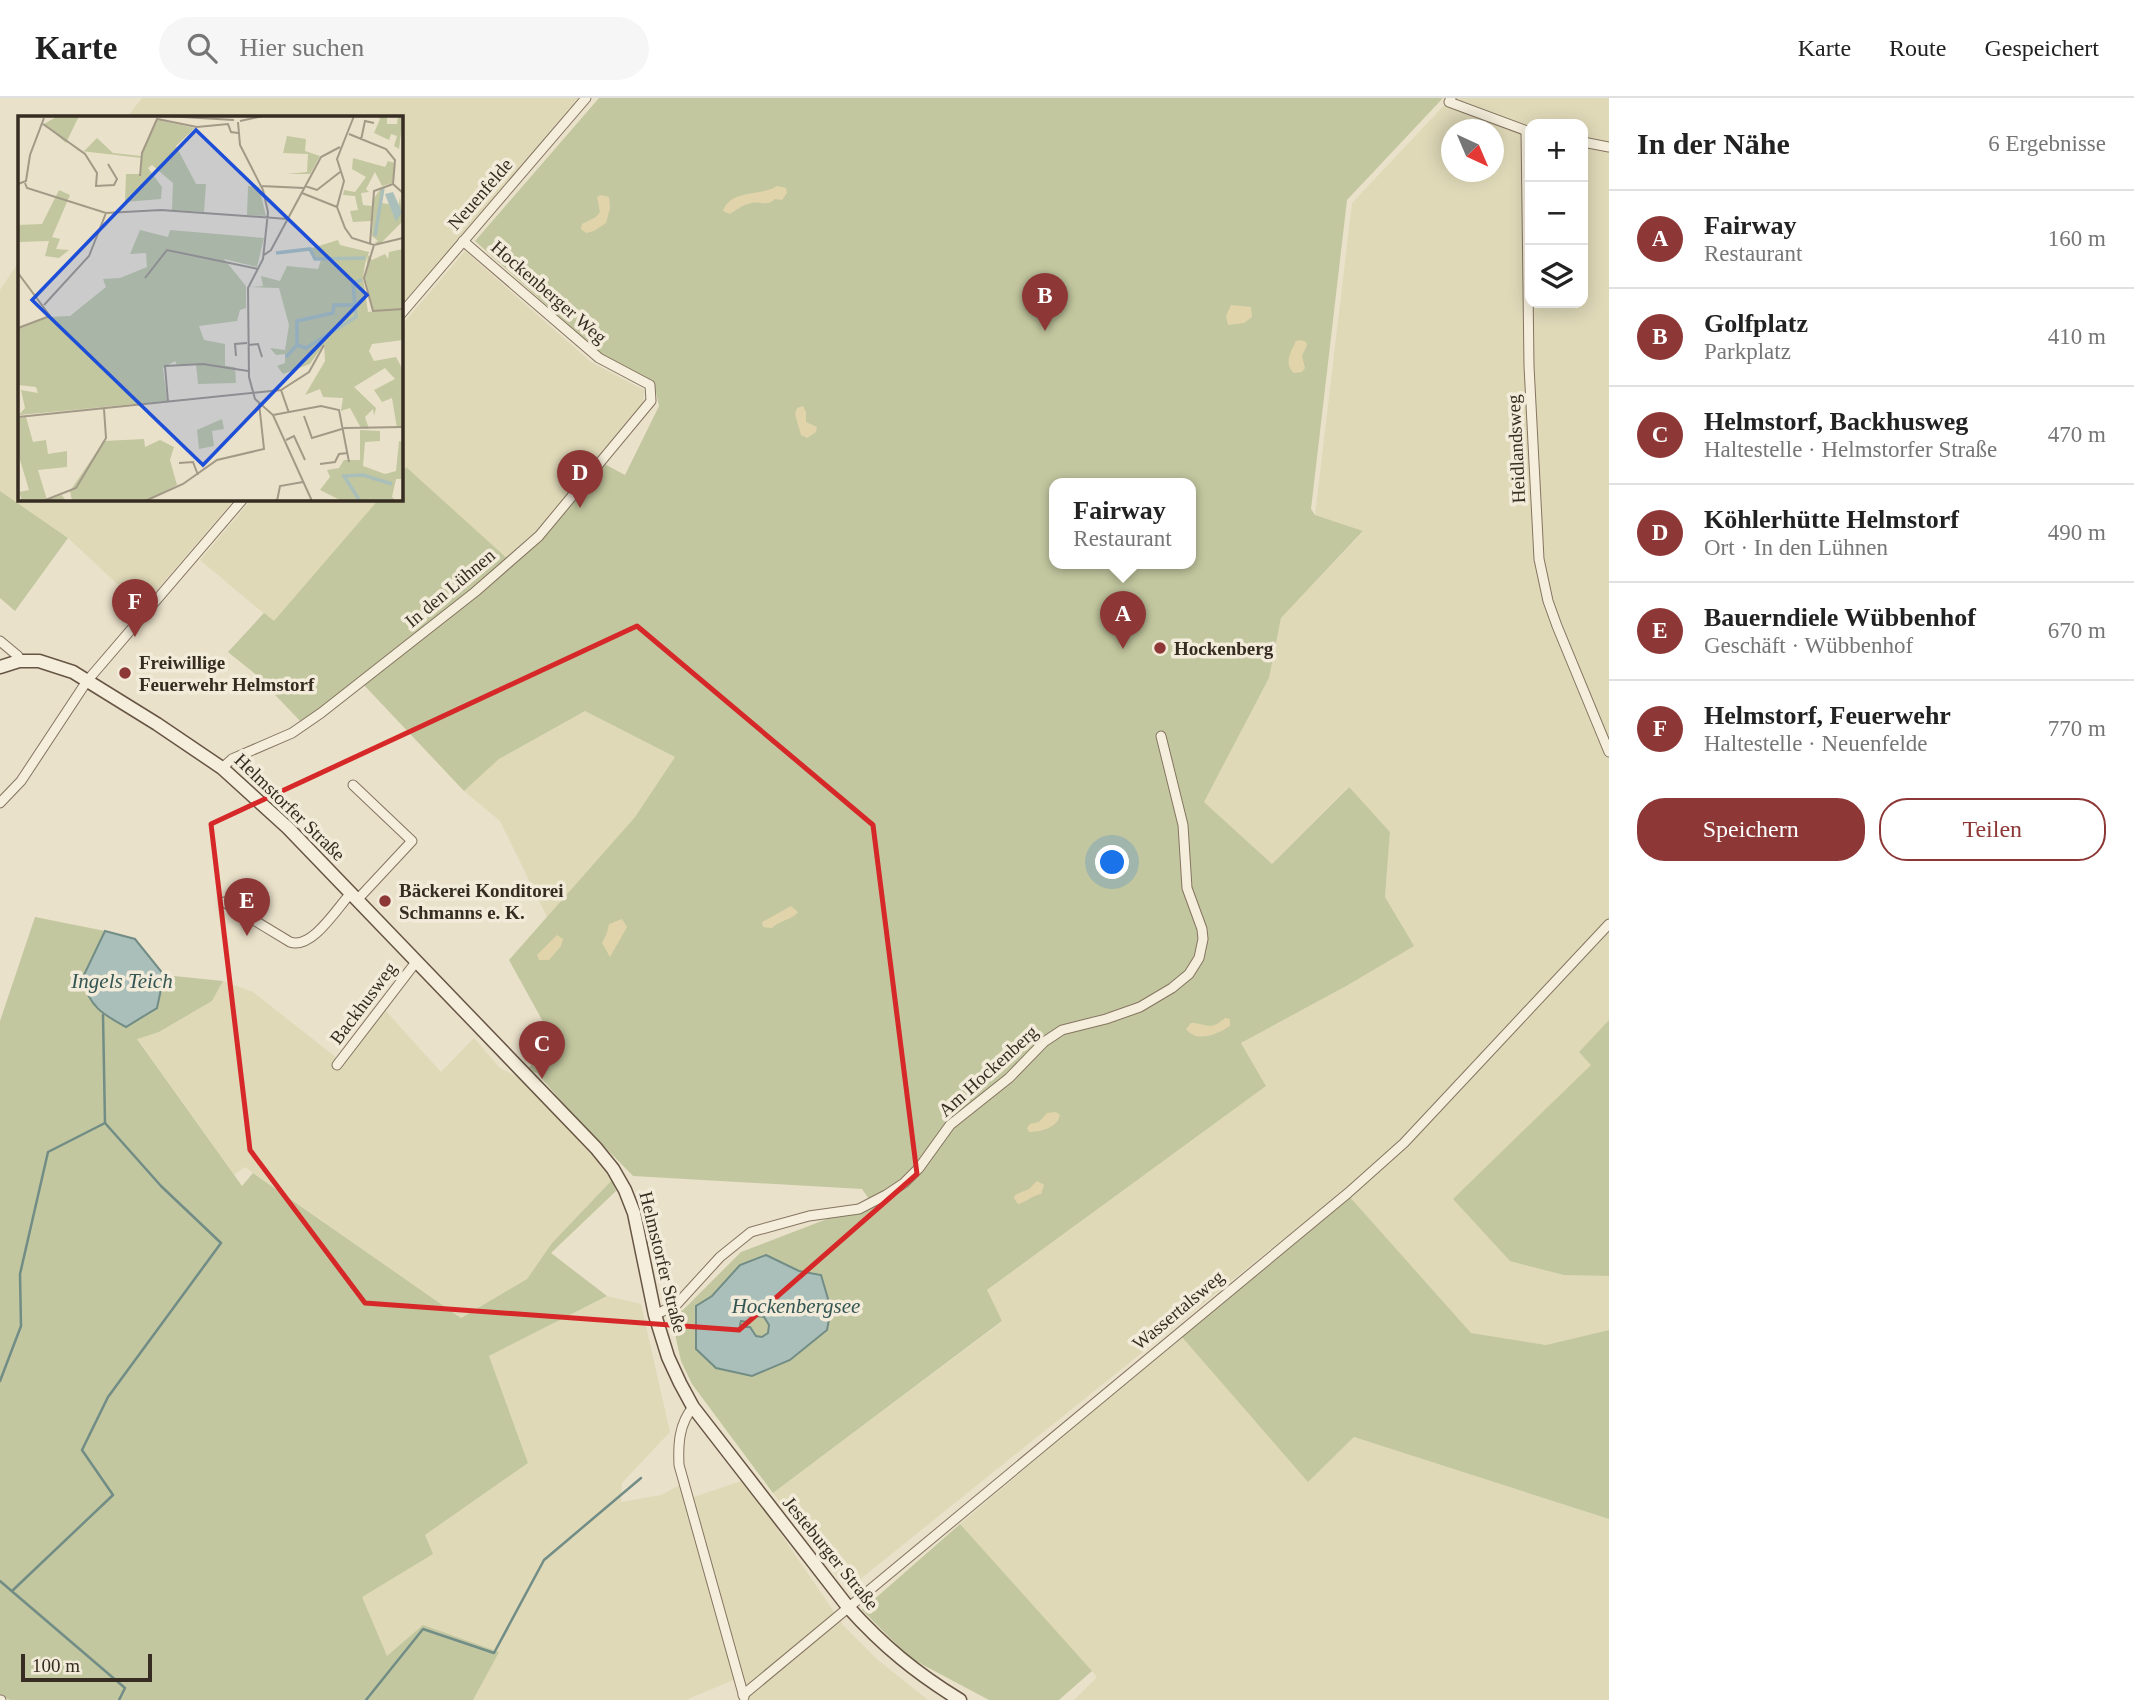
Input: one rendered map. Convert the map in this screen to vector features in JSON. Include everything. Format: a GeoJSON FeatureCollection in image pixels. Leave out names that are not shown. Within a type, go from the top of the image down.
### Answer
{"type":"FeatureCollection","features":[{"type":"Feature","properties":{"kind":"main road","name":"Helmstorfer Straße"},"geometry":{"type":"LineString","coordinates":[[0,667],[19,661],[39,661],[57,666],[87,681],[222,768],[268,809],[354,896],[596,1148],[613,1169],[634,1213],[655,1315],[668,1357],[694,1407]]}},
{"type":"Feature","properties":{"kind":"main road","name":"Jesteburger Straße"},"geometry":{"type":"LineString","coordinates":[[694,1407],[848,1607],[900,1660],[960,1700]]}},
{"type":"Feature","properties":{"kind":"street","name":"Neuenfelde"},"geometry":{"type":"LineString","coordinates":[[402,313],[586,98]]}},
{"type":"Feature","properties":{"kind":"street"},"geometry":{"type":"LineString","coordinates":[[1450,100],[1525,131]]}},
{"type":"Feature","properties":{"kind":"street"},"geometry":{"type":"LineString","coordinates":[[1588,143],[1609,147]]}},
{"type":"Feature","properties":{"kind":"street","name":"Heidlandsweg"},"geometry":{"type":"LineString","coordinates":[[1528,182],[1529,366],[1539,559],[1548,601],[1557,626],[1609,752]]}},
{"type":"Feature","properties":{"kind":"street","name":"Hockenberger Weg"},"geometry":{"type":"LineString","coordinates":[[463,241],[599,358],[650,385]]}},
{"type":"Feature","properties":{"kind":"street","name":"In den Lühnen"},"geometry":{"type":"LineString","coordinates":[[222,768],[232,759],[292,733],[321,713],[475,592],[539,536],[651,401],[650,385]]}},
{"type":"Feature","properties":{"kind":"street"},"geometry":{"type":"LineString","coordinates":[[0,803],[21,781],[87,681],[242,500]]}},
{"type":"Feature","properties":{"kind":"street"},"geometry":{"type":"LineString","coordinates":[[0,641],[18,656],[19,661]]}},
{"type":"Feature","properties":{"kind":"street","name":"Am Hockenberg"},"geometry":{"type":"LineString","coordinates":[[655,1315],[677,1304],[720,1257],[751,1232],[809,1216],[859,1209],[886,1195],[904,1183],[919,1168],[950,1125],[1009,1078],[1044,1042],[1062,1030],[1140,1007],[1172,988],[1189,974],[1199,958],[1202,929],[1187,888],[1183,825],[1161,736]]}},
{"type":"Feature","properties":{"kind":"street"},"geometry":{"type":"LineString","coordinates":[[224,902],[290,942],[299,944],[316,933],[412,841],[353,785]]}},
{"type":"Feature","properties":{"kind":"street","name":"Wassertalsweg"},"geometry":{"type":"LineString","coordinates":[[744,1697],[848,1607],[1348,1193],[1395,1151],[1609,924]]}},
{"type":"Feature","properties":{"kind":"street","name":"Backhusweg"},"geometry":{"type":"LineString","coordinates":[[337,1065],[416,962]]}},
{"type":"Feature","properties":{"kind":"street"},"geometry":{"type":"LineString","coordinates":[[694,1407],[683,1425],[678,1442],[679,1465],[744,1697]]}},
{"type":"Feature","properties":{"kind":"highlighted area"},"geometry":{"type":"Polygon","coordinates":[[[637,626],[873,825],[917,1174],[739,1330],[365,1303],[250,1150],[211,824],[637,626]]]}},
{"type":"Feature","properties":{"kind":"shaded area"},"geometry":{"type":"Polygon","coordinates":[[[142,98],[578,98],[402,305],[402,116],[128,116],[142,98]]]}},
{"type":"Feature","properties":{"kind":"shaded area"},"geometry":{"type":"Polygon","coordinates":[[[1451,98],[1609,98],[1609,1020],[1579,1052],[1592,1065],[1454,1199],[1564,1275],[1609,1276],[1609,1330],[1546,1345],[1471,1333],[1349,1196],[1403,1139],[1348,1187],[848,1589],[773,1493],[1002,1322],[986,1291],[1266,1086],[1241,1043],[1413,946],[1385,897],[1390,832],[1348,787],[1272,864],[1204,802],[1269,678],[1281,618],[1363,532],[1315,515],[1352,203],[1451,98]]]}},
{"type":"Feature","properties":{"kind":"shaded area"},"geometry":{"type":"Polygon","coordinates":[[[465,251],[591,362],[644,390],[643,409],[537,534],[510,561],[406,468],[402,472],[402,325],[465,251]]]}},
{"type":"Feature","properties":{"kind":"shaded area"},"geometry":{"type":"Polygon","coordinates":[[[18,263],[18,500],[234,500],[142,607],[68,538],[0,491],[0,290],[18,263]]]}},
{"type":"Feature","properties":{"kind":"shaded area"},"geometry":{"type":"Polygon","coordinates":[[[251,500],[378,500],[274,622],[200,560],[251,500]]]}},
{"type":"Feature","properties":{"kind":"shaded area"},"geometry":{"type":"Polygon","coordinates":[[[585,711],[675,757],[635,817],[547,917],[500,821],[464,791],[499,759],[585,711]]]}},
{"type":"Feature","properties":{"kind":"shaded area"},"geometry":{"type":"Polygon","coordinates":[[[223,981],[253,992],[342,1062],[384,1009],[441,1072],[474,1038],[500,1068],[518,1077],[589,1151],[612,1180],[552,1243],[527,1279],[461,1318],[245,1167],[234,1175],[137,1038],[159,1032],[212,1001],[223,981]]]}},
{"type":"Feature","properties":{"kind":"shaded area"},"geometry":{"type":"Polygon","coordinates":[[[607,1296],[641,1304],[670,1432],[622,1483],[621,1502],[661,1495],[680,1485],[685,1500],[744,1480],[843,1625],[878,1660],[928,1700],[745,1700],[738,1678],[686,1700],[473,1700],[498,1652],[387,1657],[361,1597],[432,1554],[425,1535],[528,1463],[489,1356],[607,1296]]]}},
{"type":"Feature","properties":{"kind":"shaded area"},"geometry":{"type":"Polygon","coordinates":[[[1181,1336],[1308,1481],[1354,1437],[1609,1519],[1609,1700],[1074,1700],[1097,1677],[960,1524],[1181,1336]]]}},
{"type":"Feature","properties":{"kind":"green space"},"geometry":{"type":"Polygon","coordinates":[[[599,98],[1443,98],[1347,200],[1311,509],[1315,515],[1363,531],[1281,618],[1269,678],[1204,802],[1272,864],[1349,787],[1390,832],[1385,897],[1414,946],[1241,1043],[1266,1086],[987,1290],[1002,1321],[773,1493],[692,1384],[681,1361],[671,1316],[683,1310],[741,1252],[871,1202],[862,1189],[633,1176],[537,1073],[528,1068],[542,1056],[547,1029],[509,960],[635,817],[675,757],[585,711],[499,759],[464,791],[362,683],[304,725],[254,673],[228,652],[264,613],[274,621],[378,500],[402,500],[402,472],[406,467],[510,561],[537,534],[597,460],[625,475],[659,406],[654,383],[601,354],[475,241],[599,98]],[[766,1255],[740,1265],[712,1296],[696,1306],[773,1366],[790,1360],[821,1275],[799,1271],[766,1255]]]}},
{"type":"Feature","properties":{"kind":"green space"},"geometry":{"type":"Polygon","coordinates":[[[0,491],[68,538],[15,611],[0,598],[0,491]]]}},
{"type":"Feature","properties":{"kind":"green space"},"geometry":{"type":"Polygon","coordinates":[[[35,917],[105,931],[82,980],[157,1008],[164,975],[223,981],[212,1001],[159,1032],[137,1039],[242,1186],[253,1173],[461,1318],[527,1279],[552,1243],[612,1180],[616,1191],[551,1253],[607,1296],[489,1356],[528,1463],[425,1535],[433,1554],[362,1597],[387,1656],[423,1625],[499,1652],[473,1700],[10,1700],[0,1695],[0,1021],[35,917]]]}},
{"type":"Feature","properties":{"kind":"green space"},"geometry":{"type":"Polygon","coordinates":[[[1609,1020],[1609,1276],[1564,1275],[1510,1261],[1453,1199],[1591,1065],[1579,1052],[1609,1020]]]}},
{"type":"Feature","properties":{"kind":"green space"},"geometry":{"type":"Polygon","coordinates":[[[1349,1196],[1471,1333],[1546,1345],[1609,1330],[1609,1519],[1354,1437],[1308,1482],[1181,1336],[1349,1196]]]}},
{"type":"Feature","properties":{"kind":"green space"},"geometry":{"type":"Polygon","coordinates":[[[764,1316],[769,1325],[768,1333],[762,1337],[756,1337],[740,1325],[741,1321],[764,1316]]]}},
{"type":"Feature","properties":{"kind":"green space"},"geometry":{"type":"Polygon","coordinates":[[[960,1524],[1092,1671],[1059,1700],[989,1700],[910,1658],[862,1610],[960,1524]]]}},
{"type":"Feature","properties":{"kind":"sand"},"geometry":{"type":"Polygon","coordinates":[[[777,186],[786,188],[787,193],[782,200],[749,204],[730,214],[723,211],[732,199],[777,186]]]}},
{"type":"Feature","properties":{"kind":"sand"},"geometry":{"type":"Polygon","coordinates":[[[597,197],[609,197],[610,208],[606,223],[586,233],[581,229],[582,224],[600,212],[597,197]]]}},
{"type":"Feature","properties":{"kind":"sand"},"geometry":{"type":"Polygon","coordinates":[[[1231,305],[1251,307],[1252,317],[1244,323],[1228,325],[1226,316],[1231,305]]]}},
{"type":"Feature","properties":{"kind":"sand"},"geometry":{"type":"Polygon","coordinates":[[[1301,340],[1307,345],[1302,356],[1305,368],[1302,372],[1294,373],[1289,366],[1289,358],[1296,341],[1301,340]]]}},
{"type":"Feature","properties":{"kind":"sand"},"geometry":{"type":"Polygon","coordinates":[[[803,406],[806,422],[817,427],[816,432],[807,438],[801,435],[795,414],[797,408],[803,406]]]}},
{"type":"Feature","properties":{"kind":"sand"},"geometry":{"type":"Polygon","coordinates":[[[791,906],[798,912],[795,915],[772,928],[763,927],[762,922],[791,906]]]}},
{"type":"Feature","properties":{"kind":"sand"},"geometry":{"type":"Polygon","coordinates":[[[622,919],[627,927],[610,957],[602,943],[609,924],[622,919]]]}},
{"type":"Feature","properties":{"kind":"sand"},"geometry":{"type":"Polygon","coordinates":[[[557,935],[563,939],[561,946],[549,960],[539,960],[537,955],[557,935]]]}},
{"type":"Feature","properties":{"kind":"sand"},"geometry":{"type":"Polygon","coordinates":[[[1225,1018],[1230,1019],[1230,1026],[1213,1035],[1196,1036],[1186,1029],[1191,1023],[1211,1026],[1225,1018]]]}},
{"type":"Feature","properties":{"kind":"sand"},"geometry":{"type":"Polygon","coordinates":[[[1056,1112],[1060,1115],[1052,1126],[1029,1132],[1027,1128],[1030,1124],[1039,1122],[1047,1113],[1056,1112]]]}},
{"type":"Feature","properties":{"kind":"sand"},"geometry":{"type":"Polygon","coordinates":[[[1037,1181],[1044,1185],[1041,1194],[1018,1204],[1015,1195],[1029,1189],[1037,1181]]]}},
{"type":"Feature","properties":{"kind":"water","name":"Ingels Teich"},"geometry":{"type":"Polygon","coordinates":[[[105,931],[135,939],[164,975],[157,1008],[126,1027],[98,1009],[82,979],[105,931]]]}},
{"type":"Feature","properties":{"kind":"water","name":"Hockenbergsee"},"geometry":{"type":"Polygon","coordinates":[[[766,1255],[799,1271],[821,1275],[831,1309],[827,1330],[790,1360],[752,1376],[716,1368],[696,1349],[696,1306],[712,1296],[740,1265],[766,1255]],[[757,1316],[746,1322],[741,1321],[740,1325],[750,1327],[756,1336],[762,1337],[768,1333],[769,1325],[764,1317],[757,1316]]]}},
{"type":"Feature","properties":{"kind":"waterway"},"geometry":{"type":"LineString","coordinates":[[0,1381],[21,1326],[20,1274],[48,1152],[105,1123],[103,1015]]}},
{"type":"Feature","properties":{"kind":"waterway"},"geometry":{"type":"LineString","coordinates":[[12,1591],[113,1495],[82,1450],[108,1397],[221,1243],[161,1186],[105,1123]]}},
{"type":"Feature","properties":{"kind":"waterway"},"geometry":{"type":"LineString","coordinates":[[366,1700],[423,1629],[494,1653],[544,1560],[641,1478]]}},
{"type":"Feature","properties":{"kind":"waterway"},"geometry":{"type":"LineString","coordinates":[[0,1581],[125,1688],[119,1700]]}},
{"type":"Feature","properties":{"kind":"place","name":"Golfplatz"},"geometry":{"type":"Point","coordinates":[1045,331]}},
{"type":"Feature","properties":{"kind":"place","name":"Köhlerhütte Helmstorf"},"geometry":{"type":"Point","coordinates":[580,508]}},
{"type":"Feature","properties":{"kind":"place","name":"Helmstorf, Feuerwehr"},"geometry":{"type":"Point","coordinates":[135,637]}},
{"type":"Feature","properties":{"kind":"place","name":"Hockenberg"},"geometry":{"type":"Point","coordinates":[1160,648]}},
{"type":"Feature","properties":{"kind":"place","name":"Fairway"},"geometry":{"type":"Point","coordinates":[1123,649]}},
{"type":"Feature","properties":{"kind":"place","name":"Freiwillige Feuerwehr Helmstorf"},"geometry":{"type":"Point","coordinates":[125,673]}},
{"type":"Feature","properties":{"kind":"place","name":"Bäckerei Konditorei Schmanns e. K."},"geometry":{"type":"Point","coordinates":[385,901]}},
{"type":"Feature","properties":{"kind":"place","name":"Bauerndiele Wübbenhof"},"geometry":{"type":"Point","coordinates":[247,936]}},
{"type":"Feature","properties":{"kind":"place","name":"Helmstorf, Backhusweg"},"geometry":{"type":"Point","coordinates":[542,1079]}}]}
